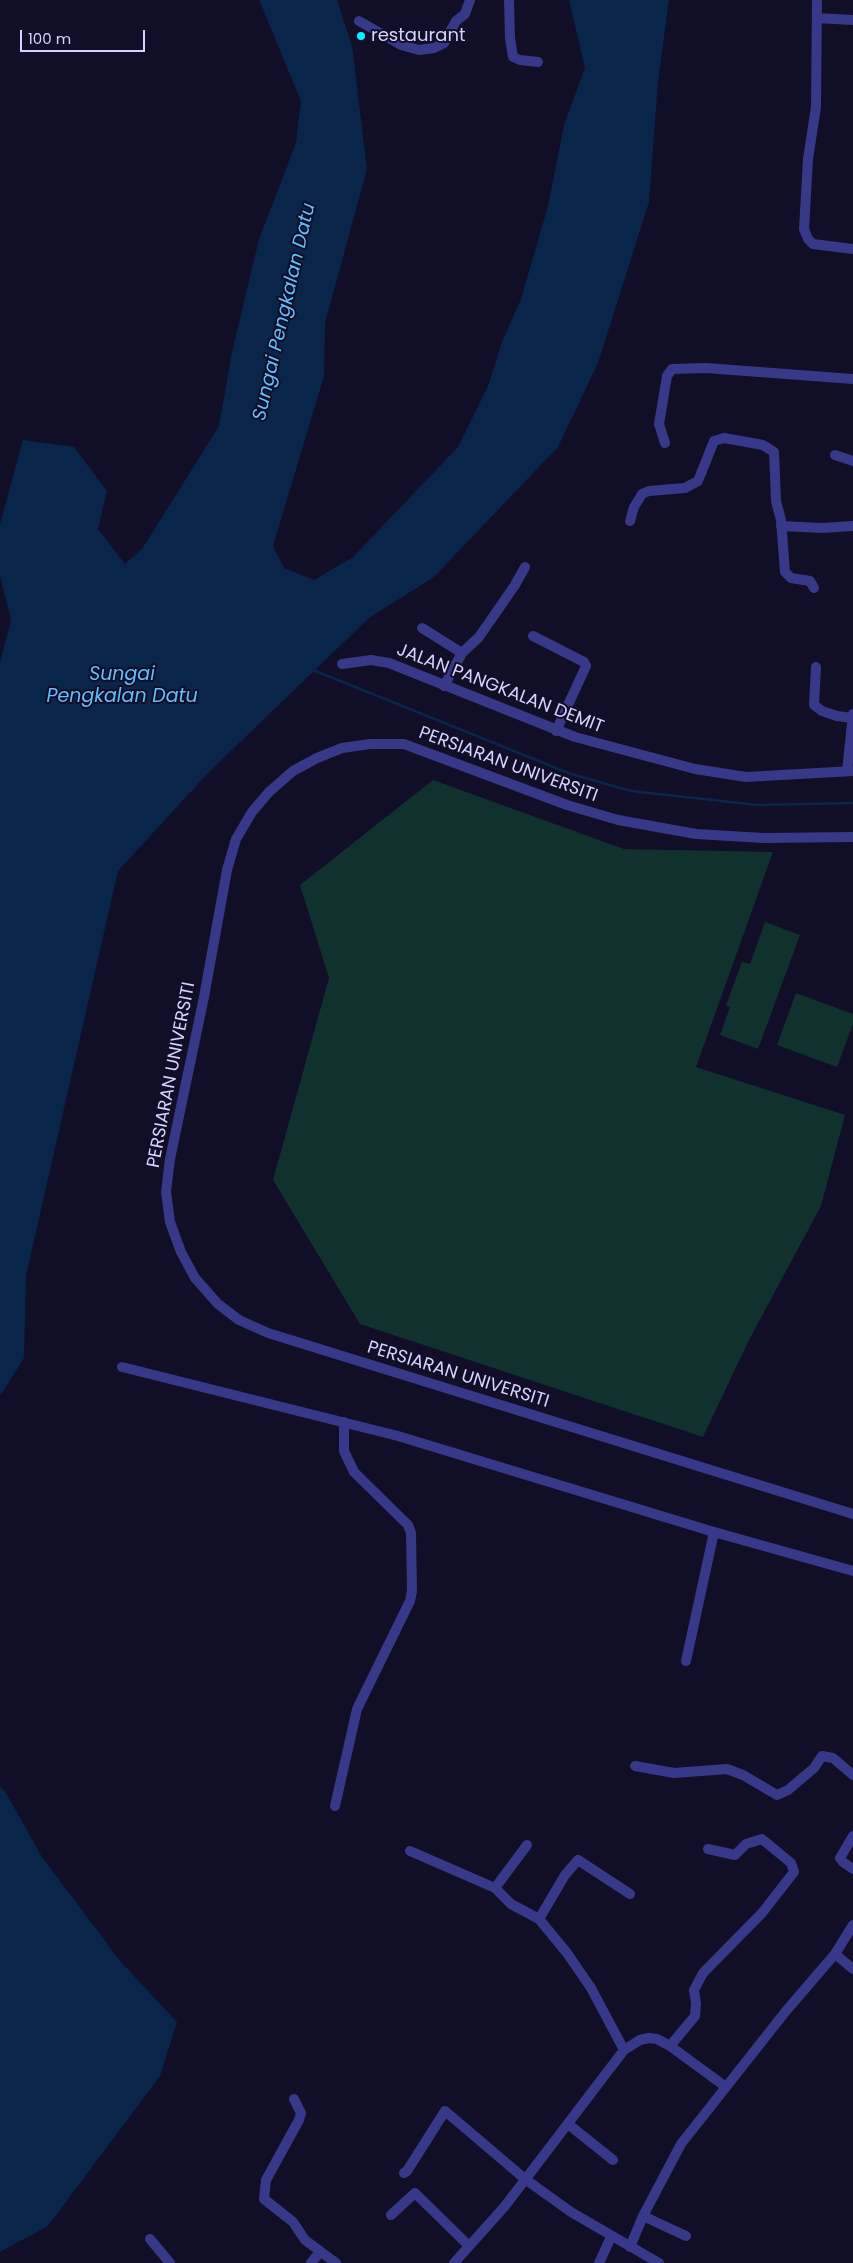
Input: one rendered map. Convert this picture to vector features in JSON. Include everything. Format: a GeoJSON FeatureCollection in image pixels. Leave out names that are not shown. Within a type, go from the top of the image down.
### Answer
{"type":"FeatureCollection","features":[{"type":"Feature","properties":{"kind":"street"},"geometry":{"type":"LineString","coordinates":[[360,21],[401,45],[419,50],[434,48],[444,43],[456,21],[465,14],[470,0]]}},
{"type":"Feature","properties":{"kind":"street"},"geometry":{"type":"LineString","coordinates":[[509,0],[510,38],[514,57],[520,60],[538,62]]}},
{"type":"Feature","properties":{"kind":"street"},"geometry":{"type":"LineString","coordinates":[[817,0],[816,107],[808,159],[804,229],[808,239],[813,244],[853,250]]}},
{"type":"Feature","properties":{"kind":"street"},"geometry":{"type":"LineString","coordinates":[[817,18],[853,20]]}},
{"type":"Feature","properties":{"kind":"street"},"geometry":{"type":"LineString","coordinates":[[665,443],[659,424],[667,376],[672,369],[706,368],[853,379]]}},
{"type":"Feature","properties":{"kind":"street"},"geometry":{"type":"LineString","coordinates":[[630,521],[634,506],[642,494],[649,491],[684,488],[698,481],[714,441],[724,438],[762,445],[774,452],[776,501],[787,576],[810,581],[814,588]]}},
{"type":"Feature","properties":{"kind":"street"},"geometry":{"type":"LineString","coordinates":[[835,456],[853,462]]}},
{"type":"Feature","properties":{"kind":"street"},"geometry":{"type":"LineString","coordinates":[[781,526],[822,528],[853,526]]}},
{"type":"Feature","properties":{"kind":"street"},"geometry":{"type":"LineString","coordinates":[[444,686],[462,654],[479,637],[515,585],[525,567]]}},
{"type":"Feature","properties":{"kind":"street"},"geometry":{"type":"LineString","coordinates":[[422,628],[462,654]]}},
{"type":"Feature","properties":{"kind":"street"},"geometry":{"type":"LineString","coordinates":[[533,636],[584,662],[586,666],[556,731]]}},
{"type":"Feature","properties":{"kind":"street","name":"JALAN PANGKALAN DEMIT"},"geometry":{"type":"LineString","coordinates":[[342,664],[371,660],[389,663],[556,731],[695,769],[746,777],[850,771]]}},
{"type":"Feature","properties":{"kind":"street"},"geometry":{"type":"LineString","coordinates":[[816,668],[814,705],[829,714],[853,716],[850,771]]}},
{"type":"Feature","properties":{"kind":"street","name":"PERSIARAN UNIVERSITI"},"geometry":{"type":"LineString","coordinates":[[853,837],[764,838],[696,834],[618,820],[567,805],[404,744],[370,744],[342,748],[317,758],[293,771],[269,792],[252,812],[236,839],[227,870],[204,997],[170,1158],[166,1192],[170,1222],[181,1252],[195,1278],[218,1304],[232,1314],[268,1333],[853,1514]]}},
{"type":"Feature","properties":{"kind":"street"},"geometry":{"type":"LineString","coordinates":[[122,1367],[398,1436],[714,1532],[853,1571]]}},
{"type":"Feature","properties":{"kind":"street"},"geometry":{"type":"LineString","coordinates":[[335,1806],[341,1774],[354,1731],[357,1709],[401,1620],[412,1591],[411,1533],[408,1525],[354,1472],[344,1451],[344,1422]]}},
{"type":"Feature","properties":{"kind":"street"},"geometry":{"type":"LineString","coordinates":[[686,1661],[714,1532]]}},
{"type":"Feature","properties":{"kind":"street"},"geometry":{"type":"LineString","coordinates":[[634,1766],[674,1774],[727,1769],[743,1775],[777,1795],[788,1790],[814,1768],[822,1756],[833,1758],[853,1775]]}},
{"type":"Feature","properties":{"kind":"street"},"geometry":{"type":"LineString","coordinates":[[853,1836],[840,1858],[853,1870]]}},
{"type":"Feature","properties":{"kind":"street"},"geometry":{"type":"LineString","coordinates":[[670,2046],[695,2016],[694,1990],[703,1973],[762,1912],[794,1872],[791,1863],[762,1839],[746,1844],[737,1854],[732,1856],[708,1848]]}},
{"type":"Feature","properties":{"kind":"street"},"geometry":{"type":"LineString","coordinates":[[495,1888],[527,1845]]}},
{"type":"Feature","properties":{"kind":"street"},"geometry":{"type":"LineString","coordinates":[[410,1851],[495,1888],[512,1904],[539,1919],[567,1953],[591,1988],[624,2050]]}},
{"type":"Feature","properties":{"kind":"street"},"geometry":{"type":"LineString","coordinates":[[539,1919],[565,1875],[578,1860],[630,1894]]}},
{"type":"Feature","properties":{"kind":"street"},"geometry":{"type":"LineString","coordinates":[[630,2247],[643,2216],[681,2144],[786,2011],[835,1954],[853,1926]]}},
{"type":"Feature","properties":{"kind":"street"},"geometry":{"type":"LineString","coordinates":[[835,1954],[853,1969]]}},
{"type":"Feature","properties":{"kind":"street"},"geometry":{"type":"LineString","coordinates":[[454,2263],[505,2206],[624,2050],[640,2040],[649,2038],[670,2046],[726,2087]]}},
{"type":"Feature","properties":{"kind":"street"},"geometry":{"type":"LineString","coordinates":[[294,2099],[301,2113],[300,2120],[266,2180],[264,2199],[293,2222],[305,2240],[336,2263]]}},
{"type":"Feature","properties":{"kind":"street"},"geometry":{"type":"LineString","coordinates":[[404,2173],[408,2171],[446,2111],[526,2179],[590,2226],[659,2263]]}},
{"type":"Feature","properties":{"kind":"street"},"geometry":{"type":"LineString","coordinates":[[568,2124],[613,2160]]}},
{"type":"Feature","properties":{"kind":"street"},"geometry":{"type":"LineString","coordinates":[[392,2215],[415,2193],[469,2246]]}},
{"type":"Feature","properties":{"kind":"street"},"geometry":{"type":"LineString","coordinates":[[643,2216],[686,2236]]}},
{"type":"Feature","properties":{"kind":"street"},"geometry":{"type":"LineString","coordinates":[[599,2263],[611,2236]]}},
{"type":"Feature","properties":{"kind":"street"},"geometry":{"type":"LineString","coordinates":[[150,2238],[170,2263]]}},
{"type":"Feature","properties":{"kind":"street"},"geometry":{"type":"LineString","coordinates":[[311,2263],[320,2252]]}},
{"type":"Feature","properties":{"kind":"green space"},"geometry":{"type":"Polygon","coordinates":[[[433,780],[624,849],[773,852],[696,1067],[845,1115],[821,1206],[749,1340],[703,1437],[360,1324],[273,1180],[329,978],[300,885],[433,780]]]}},
{"type":"Feature","properties":{"kind":"green space"},"geometry":{"type":"Polygon","coordinates":[[[765,922],[800,935],[758,1049],[720,1035],[730,1007],[726,1005],[742,962],[750,964],[765,922]]]}},
{"type":"Feature","properties":{"kind":"green space"},"geometry":{"type":"Polygon","coordinates":[[[796,993],[853,1014],[853,1024],[837,1067],[777,1045],[796,993]]]}},
{"type":"Feature","properties":{"kind":"water","name":"Sungai Pengkalan Datu"},"geometry":{"type":"Polygon","coordinates":[[[259,0],[337,0],[352,46],[367,169],[325,323],[324,376],[273,546],[284,568],[314,580],[353,557],[458,447],[488,386],[502,342],[521,299],[548,206],[564,125],[585,68],[569,0],[669,0],[658,82],[649,202],[598,363],[558,447],[434,577],[369,618],[208,773],[118,871],[26,1276],[24,1358],[0,1396],[0,663],[11,620],[0,576],[0,524],[23,440],[74,447],[107,491],[98,529],[125,564],[142,549],[219,426],[232,352],[259,239],[296,143],[301,101],[259,0]]]}},
{"type":"Feature","properties":{"kind":"water"},"geometry":{"type":"Polygon","coordinates":[[[0,1787],[6,1793],[42,1857],[121,1962],[177,2022],[160,2076],[48,2226],[0,2252],[0,1787]]]}},
{"type":"Feature","properties":{"kind":"waterway"},"geometry":{"type":"LineString","coordinates":[[313,670],[571,774],[631,791],[758,805],[853,803]]}},
{"type":"Feature","properties":{"kind":"place","name":"restaurant"},"geometry":{"type":"Point","coordinates":[361,36]}}]}
